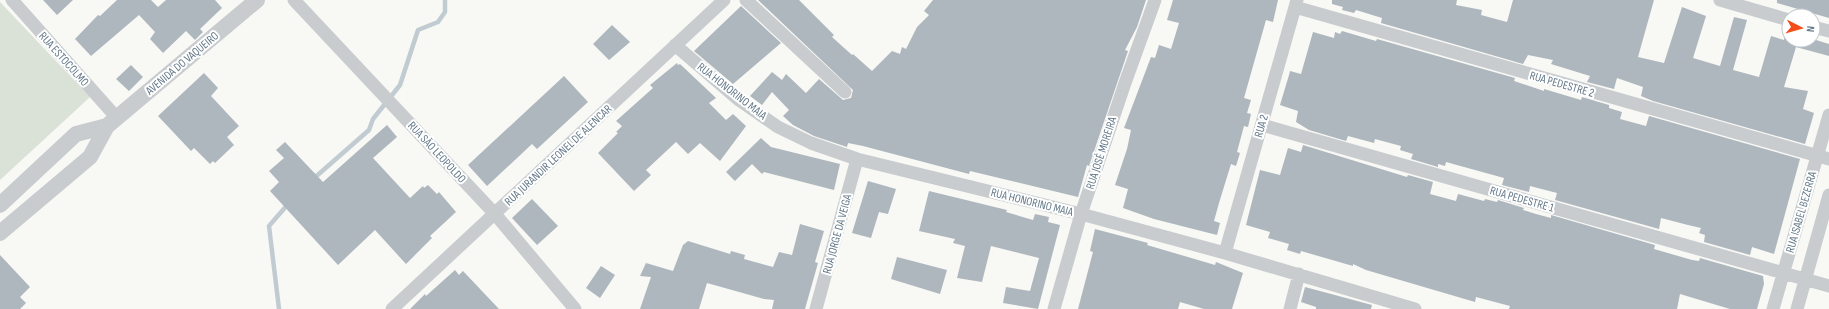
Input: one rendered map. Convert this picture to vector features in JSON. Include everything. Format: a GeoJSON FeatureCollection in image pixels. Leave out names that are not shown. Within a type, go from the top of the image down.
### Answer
{"type":"FeatureCollection","features":[{"type":"Feature","properties":{"kind":"street","name":"RUA ESTOCOLMO"},"geometry":{"type":"LineString","coordinates":[[12,0],[112,122]]}},
{"type":"Feature","properties":{"kind":"street","name":"AVENIDA DO VAQUEIRO"},"geometry":{"type":"LineString","coordinates":[[0,233],[90,157],[112,122],[257,0]]}},
{"type":"Feature","properties":{"kind":"street","name":"RUA SÃO LEOPOLDO"},"geometry":{"type":"LineString","coordinates":[[294,0],[370,79],[495,214],[575,309]]}},
{"type":"Feature","properties":{"kind":"street","name":"RUA JURANDIR LEONEL DE ALENCAR"},"geometry":{"type":"LineString","coordinates":[[392,309],[724,0]]}},
{"type":"Feature","properties":{"kind":"street"},"geometry":{"type":"LineString","coordinates":[[746,0],[844,92]]}},
{"type":"Feature","properties":{"kind":"street","name":"RUA JOSÉ MOREIRA"},"geometry":{"type":"LineString","coordinates":[[1054,309],[1081,214],[1125,83],[1155,0]]}},
{"type":"Feature","properties":{"kind":"street"},"geometry":{"type":"LineString","coordinates":[[1723,0],[1781,18]]}},
{"type":"Feature","properties":{"kind":"street","name":"RUA 2"},"geometry":{"type":"LineString","coordinates":[[1225,253],[1296,4]]}},
{"type":"Feature","properties":{"kind":"street","name":"RUA PEDESTRE 2"},"geometry":{"type":"LineString","coordinates":[[1296,4],[1823,158]]}},
{"type":"Feature","properties":{"kind":"street","name":"RUA HONORINO MAIA"},"geometry":{"type":"LineString","coordinates":[[675,45],[740,100],[778,126],[811,143],[857,159],[1081,214],[1225,253],[1409,308]]}},
{"type":"Feature","properties":{"kind":"street","name":"RUA ISABEL BEZERRA"},"geometry":{"type":"LineString","coordinates":[[1773,309],[1783,273],[1823,158],[1829,115]]}},
{"type":"Feature","properties":{"kind":"street","name":"AVENIDA DO VAQUEIRO"},"geometry":{"type":"LineString","coordinates":[[0,205],[76,134],[112,122]]}},
{"type":"Feature","properties":{"kind":"street","name":"RUA PEDESTRE 1"},"geometry":{"type":"LineString","coordinates":[[1262,124],[1829,286]]}},
{"type":"Feature","properties":{"kind":"street","name":"RUA JORGE DA VEIGA"},"geometry":{"type":"LineString","coordinates":[[816,309],[857,159]]}},
{"type":"Feature","properties":{"kind":"street","name":"RUA ISABEL BEZERRA"},"geometry":{"type":"LineString","coordinates":[[1797,309],[1829,195]]}},
{"type":"Feature","properties":{"kind":"street"},"geometry":{"type":"LineString","coordinates":[[1290,309],[1299,274]]}},
{"type":"Feature","properties":{"kind":"shaded area"},"geometry":{"type":"Polygon","coordinates":[[[0,2],[90,97],[0,180],[0,2]]]}},
{"type":"Feature","properties":{"kind":"building"},"geometry":{"type":"Polygon","coordinates":[[[43,0],[73,0],[57,15],[43,0]]]}},
{"type":"Feature","properties":{"kind":"building"},"geometry":{"type":"Polygon","coordinates":[[[117,0],[151,0],[158,7],[166,0],[215,0],[222,8],[200,29],[203,32],[195,40],[186,31],[163,53],[150,39],[155,32],[139,15],[91,56],[75,39],[98,15],[100,16],[117,0]]]}},
{"type":"Feature","properties":{"kind":"building"},"geometry":{"type":"Polygon","coordinates":[[[758,0],[799,0],[834,35],[832,37],[872,71],[892,51],[900,54],[902,47],[906,49],[917,27],[929,15],[924,11],[933,0],[1146,0],[1137,27],[1125,50],[1128,51],[1089,166],[1087,165],[1078,197],[970,171],[969,174],[863,146],[848,143],[847,147],[814,136],[793,125],[783,116],[789,110],[772,92],[762,105],[750,96],[772,72],[782,80],[786,74],[806,93],[819,79],[843,100],[851,98],[853,90],[758,0]]]}},
{"type":"Feature","properties":{"kind":"building"},"geometry":{"type":"Polygon","coordinates":[[[1173,0],[1278,0],[1273,22],[1266,20],[1244,98],[1251,100],[1247,113],[1251,114],[1248,127],[1244,126],[1237,152],[1240,153],[1236,166],[1231,164],[1219,203],[1214,221],[1220,223],[1217,235],[1154,219],[1123,208],[1128,189],[1115,185],[1127,149],[1131,130],[1124,128],[1151,57],[1155,58],[1159,45],[1171,49],[1179,23],[1167,20],[1173,0]]]}},
{"type":"Feature","properties":{"kind":"building"},"geometry":{"type":"Polygon","coordinates":[[[1332,0],[1457,0],[1456,5],[1482,10],[1481,15],[1507,22],[1513,0],[1654,0],[1638,57],[1664,63],[1682,7],[1706,16],[1693,58],[1720,66],[1734,17],[1747,20],[1733,70],[1759,77],[1771,36],[1781,39],[1781,48],[1796,48],[1784,87],[1808,91],[1803,109],[1814,113],[1805,144],[1653,101],[1641,96],[1643,87],[1617,78],[1614,89],[1587,82],[1590,76],[1551,64],[1553,60],[1528,55],[1523,64],[1381,23],[1382,18],[1356,10],[1354,13],[1342,10],[1343,7],[1332,4],[1332,0]]]}},
{"type":"Feature","properties":{"kind":"building"},"geometry":{"type":"Polygon","coordinates":[[[1777,0],[1829,0],[1829,18],[1821,16],[1821,8],[1794,8],[1777,3],[1777,0]]]}},
{"type":"Feature","properties":{"kind":"building"},"geometry":{"type":"Polygon","coordinates":[[[741,6],[781,43],[733,84],[694,51],[741,6]]]}},
{"type":"Feature","properties":{"kind":"building"},"geometry":{"type":"Polygon","coordinates":[[[612,25],[630,42],[609,60],[593,44],[612,25]]]}},
{"type":"Feature","properties":{"kind":"building"},"geometry":{"type":"Polygon","coordinates":[[[1342,31],[1376,41],[1377,39],[1515,78],[1514,81],[1544,91],[1544,89],[1581,100],[1582,97],[1609,105],[1609,108],[1622,112],[1620,119],[1646,126],[1649,116],[1800,159],[1774,254],[1752,247],[1750,255],[1704,242],[1705,235],[1699,233],[1701,228],[1661,218],[1659,229],[1555,200],[1557,193],[1530,186],[1529,192],[1502,185],[1504,178],[1446,162],[1445,166],[1438,164],[1438,167],[1411,159],[1413,154],[1400,150],[1401,146],[1375,139],[1374,143],[1348,136],[1346,141],[1309,130],[1296,122],[1298,111],[1280,105],[1290,71],[1301,74],[1313,32],[1334,38],[1335,32],[1340,34],[1342,31]]]}},
{"type":"Feature","properties":{"kind":"building"},"geometry":{"type":"Polygon","coordinates":[[[1821,42],[1829,44],[1829,56],[1800,48],[1821,48],[1821,42]]]}},
{"type":"Feature","properties":{"kind":"building"},"geometry":{"type":"Polygon","coordinates":[[[677,63],[678,65],[680,64],[716,98],[709,103],[726,120],[733,114],[746,126],[720,161],[700,143],[688,154],[676,142],[646,170],[651,175],[634,191],[598,153],[618,133],[616,132],[622,126],[616,121],[653,88],[650,85],[677,63]]]}},
{"type":"Feature","properties":{"kind":"building"},"geometry":{"type":"Polygon","coordinates":[[[131,65],[143,77],[129,91],[116,79],[131,65]]]}},
{"type":"Feature","properties":{"kind":"building"},"geometry":{"type":"Polygon","coordinates":[[[204,73],[218,88],[211,96],[239,126],[227,137],[234,145],[215,163],[213,161],[210,164],[194,148],[191,151],[158,116],[204,73]]]}},
{"type":"Feature","properties":{"kind":"building"},"geometry":{"type":"Polygon","coordinates":[[[564,76],[588,102],[537,149],[532,144],[487,186],[468,165],[564,76]]]}},
{"type":"Feature","properties":{"kind":"building"},"geometry":{"type":"Polygon","coordinates":[[[387,125],[397,137],[373,158],[410,198],[423,186],[424,188],[428,185],[437,194],[439,192],[456,212],[430,236],[432,238],[406,264],[375,230],[338,265],[270,191],[279,182],[269,171],[284,158],[276,150],[285,142],[323,182],[387,125]]]}},
{"type":"Feature","properties":{"kind":"building"},"geometry":{"type":"Polygon","coordinates":[[[761,138],[771,147],[840,164],[834,190],[764,172],[762,174],[752,164],[735,181],[726,172],[761,138]]]}},
{"type":"Feature","properties":{"kind":"building"},"geometry":{"type":"Polygon","coordinates":[[[1303,145],[1407,177],[1408,175],[1433,182],[1430,194],[1456,201],[1458,194],[1484,201],[1485,199],[1497,202],[1498,200],[1524,208],[1523,210],[1536,214],[1551,218],[1551,215],[1655,245],[1654,249],[1692,260],[1699,261],[1700,258],[1763,276],[1764,284],[1757,309],[1730,309],[1680,294],[1677,309],[1509,309],[1510,306],[1476,297],[1475,302],[1366,270],[1353,264],[1353,266],[1301,251],[1300,254],[1287,250],[1289,244],[1268,238],[1270,232],[1246,225],[1260,170],[1280,175],[1288,148],[1301,152],[1303,145]]]}},
{"type":"Feature","properties":{"kind":"building"},"geometry":{"type":"Polygon","coordinates":[[[868,181],[896,189],[888,214],[879,212],[871,238],[852,233],[868,181]]]}},
{"type":"Feature","properties":{"kind":"building"},"geometry":{"type":"Polygon","coordinates":[[[929,191],[1007,210],[1006,212],[1033,220],[1035,214],[1049,217],[1048,222],[1060,225],[1038,309],[1003,303],[1006,287],[1030,291],[1039,258],[991,246],[982,282],[957,278],[965,246],[953,243],[955,239],[919,231],[929,191]]]}},
{"type":"Feature","properties":{"kind":"building"},"geometry":{"type":"Polygon","coordinates":[[[532,199],[558,226],[537,245],[512,218],[532,199]]]}},
{"type":"Feature","properties":{"kind":"building"},"geometry":{"type":"Polygon","coordinates":[[[800,224],[824,231],[815,262],[818,263],[805,309],[772,309],[774,300],[764,299],[707,283],[699,309],[640,309],[651,277],[640,276],[646,263],[673,271],[683,245],[688,241],[730,254],[731,251],[745,255],[744,259],[773,267],[779,252],[792,255],[800,224]]]}},
{"type":"Feature","properties":{"kind":"building"},"geometry":{"type":"Polygon","coordinates":[[[1095,229],[1148,243],[1147,245],[1215,265],[1216,262],[1243,273],[1232,309],[1204,309],[1180,302],[1178,309],[1078,309],[1093,252],[1090,251],[1095,229]]]}},
{"type":"Feature","properties":{"kind":"building"},"geometry":{"type":"Polygon","coordinates":[[[0,255],[30,287],[20,297],[26,303],[20,309],[0,309],[0,255]]]}},
{"type":"Feature","properties":{"kind":"building"},"geometry":{"type":"Polygon","coordinates":[[[897,257],[947,270],[940,294],[891,279],[897,257]]]}},
{"type":"Feature","properties":{"kind":"building"},"geometry":{"type":"Polygon","coordinates":[[[601,266],[615,275],[600,298],[586,288],[601,266]]]}},
{"type":"Feature","properties":{"kind":"building"},"geometry":{"type":"Polygon","coordinates":[[[455,270],[459,275],[463,271],[499,309],[410,309],[425,294],[426,296],[455,270]]]}},
{"type":"Feature","properties":{"kind":"building"},"geometry":{"type":"Polygon","coordinates":[[[1305,287],[1372,305],[1371,309],[1316,309],[1316,307],[1301,302],[1305,287]]]}},
{"type":"Feature","properties":{"kind":"waterway"},"geometry":{"type":"LineString","coordinates":[[312,180],[369,130],[373,119],[400,85],[418,30],[438,22],[445,12],[445,0]]}},
{"type":"Feature","properties":{"kind":"waterway"},"geometry":{"type":"LineString","coordinates":[[279,309],[269,226],[289,203]]}}]}
